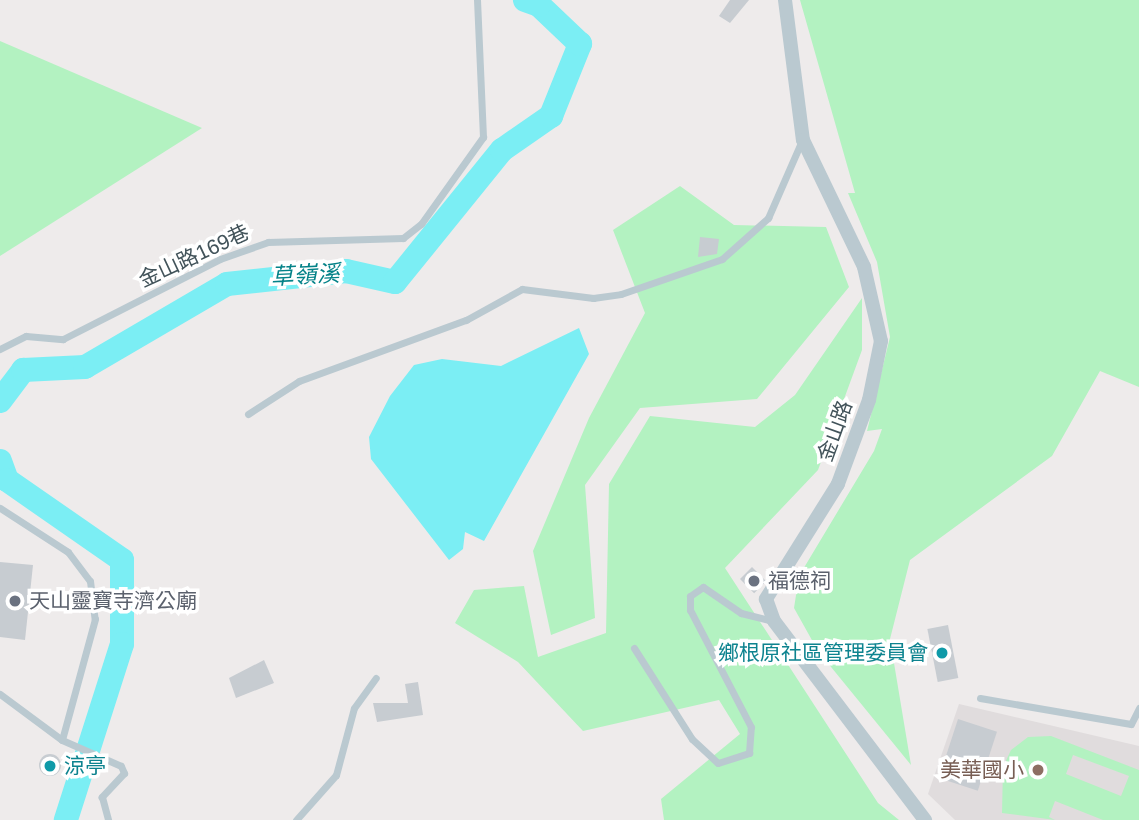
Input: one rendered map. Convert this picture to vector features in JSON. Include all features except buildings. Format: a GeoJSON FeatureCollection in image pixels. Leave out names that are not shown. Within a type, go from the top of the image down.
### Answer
{"type":"FeatureCollection","features":[{"type":"Feature","properties":{"kind":"street","name":"金山路"},"geometry":{"type":"LineString","coordinates":[[785,0],[803,140],[864,267],[881,341],[869,400],[838,484],[769,587],[766,599],[774,621],[925,820]]}},
{"type":"Feature","properties":{"kind":"lane","name":"金山路169巷"},"geometry":{"type":"LineString","coordinates":[[0,349],[26,336],[63,339],[220,259],[268,242],[376,243],[412,231],[483,137],[477,2]]}},
{"type":"Feature","properties":{"kind":"lane"},"geometry":{"type":"LineString","coordinates":[[248,414],[299,381],[466,320],[522,289],[593,298],[621,294],[722,259],[768,218],[803,140]]}},
{"type":"Feature","properties":{"kind":"lane"},"geometry":{"type":"LineString","coordinates":[[0,508],[68,552],[90,581],[95,619],[62,740]]}},
{"type":"Feature","properties":{"kind":"lane"},"geometry":{"type":"LineString","coordinates":[[634,648],[692,739],[718,763],[749,753],[751,727],[690,610],[690,596],[703,587],[741,612],[774,621]]}},
{"type":"Feature","properties":{"kind":"lane"},"geometry":{"type":"LineString","coordinates":[[296,820],[336,775],[354,708],[376,678]]}},
{"type":"Feature","properties":{"kind":"lane"},"geometry":{"type":"LineString","coordinates":[[0,695],[62,740],[115,762],[124,773],[102,797],[108,820]]}},
{"type":"Feature","properties":{"kind":"lane"},"geometry":{"type":"LineString","coordinates":[[980,698],[1131,724],[1139,708]]}},
{"type":"Feature","properties":{"kind":"shaded area","name":"美華國小"},"geometry":{"type":"Polygon","coordinates":[[[959,704],[1139,746],[1139,820],[955,820],[928,794],[959,704]]]}},
{"type":"Feature","properties":{"kind":"green space"},"geometry":{"type":"Polygon","coordinates":[[[800,0],[1139,0],[1139,387],[1100,371],[1052,456],[910,560],[890,639],[911,765],[818,651],[794,608],[799,576],[874,451],[882,429],[867,431],[890,337],[877,262],[848,193],[855,193],[800,0]]]}},
{"type":"Feature","properties":{"kind":"green space"},"geometry":{"type":"Polygon","coordinates":[[[0,41],[202,128],[0,256],[0,41]]]}},
{"type":"Feature","properties":{"kind":"green space"},"geometry":{"type":"Polygon","coordinates":[[[680,186],[734,225],[826,227],[849,287],[757,399],[640,408],[585,485],[595,618],[551,635],[533,551],[589,418],[645,313],[613,230],[680,186]]]}},
{"type":"Feature","properties":{"kind":"green space"},"geometry":{"type":"Polygon","coordinates":[[[862,298],[862,350],[818,470],[725,568],[878,803],[899,820],[664,820],[661,799],[740,734],[719,700],[583,731],[518,662],[455,623],[474,590],[524,586],[538,657],[606,633],[609,484],[650,416],[755,427],[795,395],[862,298]]]}},
{"type":"Feature","properties":{"kind":"green space"},"geometry":{"type":"Polygon","coordinates":[[[1051,736],[1139,770],[1139,820],[1103,820],[1055,801],[1049,817],[1055,820],[1002,813],[1003,767],[1011,750],[1028,737],[1051,736]],[[1073,755],[1066,774],[1121,796],[1129,776],[1073,755]]]}},
{"type":"Feature","properties":{"kind":"water"},"geometry":{"type":"Polygon","coordinates":[[[579,328],[589,354],[484,541],[465,532],[463,549],[449,560],[371,459],[369,437],[390,396],[414,365],[442,359],[501,366],[579,328]]]}},
{"type":"Feature","properties":{"kind":"waterway","name":"草嶺溪"},"geometry":{"type":"LineString","coordinates":[[0,401],[23,370],[85,367],[227,284],[346,271],[395,282],[502,150],[551,116],[580,44],[539,5],[525,0]]}},
{"type":"Feature","properties":{"kind":"waterway","name":"草嶺溪"},"geometry":{"type":"LineString","coordinates":[[0,461],[7,480],[122,560],[122,644],[66,820]]}},
{"type":"Feature","properties":{"kind":"place","name":"福德祠"},"geometry":{"type":"Point","coordinates":[754,581]}},
{"type":"Feature","properties":{"kind":"place","name":"天山靈寶寺濟公廟"},"geometry":{"type":"Point","coordinates":[15,601]}},
{"type":"Feature","properties":{"kind":"place","name":"鄉根原社區管理委員會"},"geometry":{"type":"Point","coordinates":[942,653]}},
{"type":"Feature","properties":{"kind":"place","name":"涼亭"},"geometry":{"type":"Point","coordinates":[50,766]}},
{"type":"Feature","properties":{"kind":"place","name":"美華國小"},"geometry":{"type":"Point","coordinates":[1038,770]}}]}
